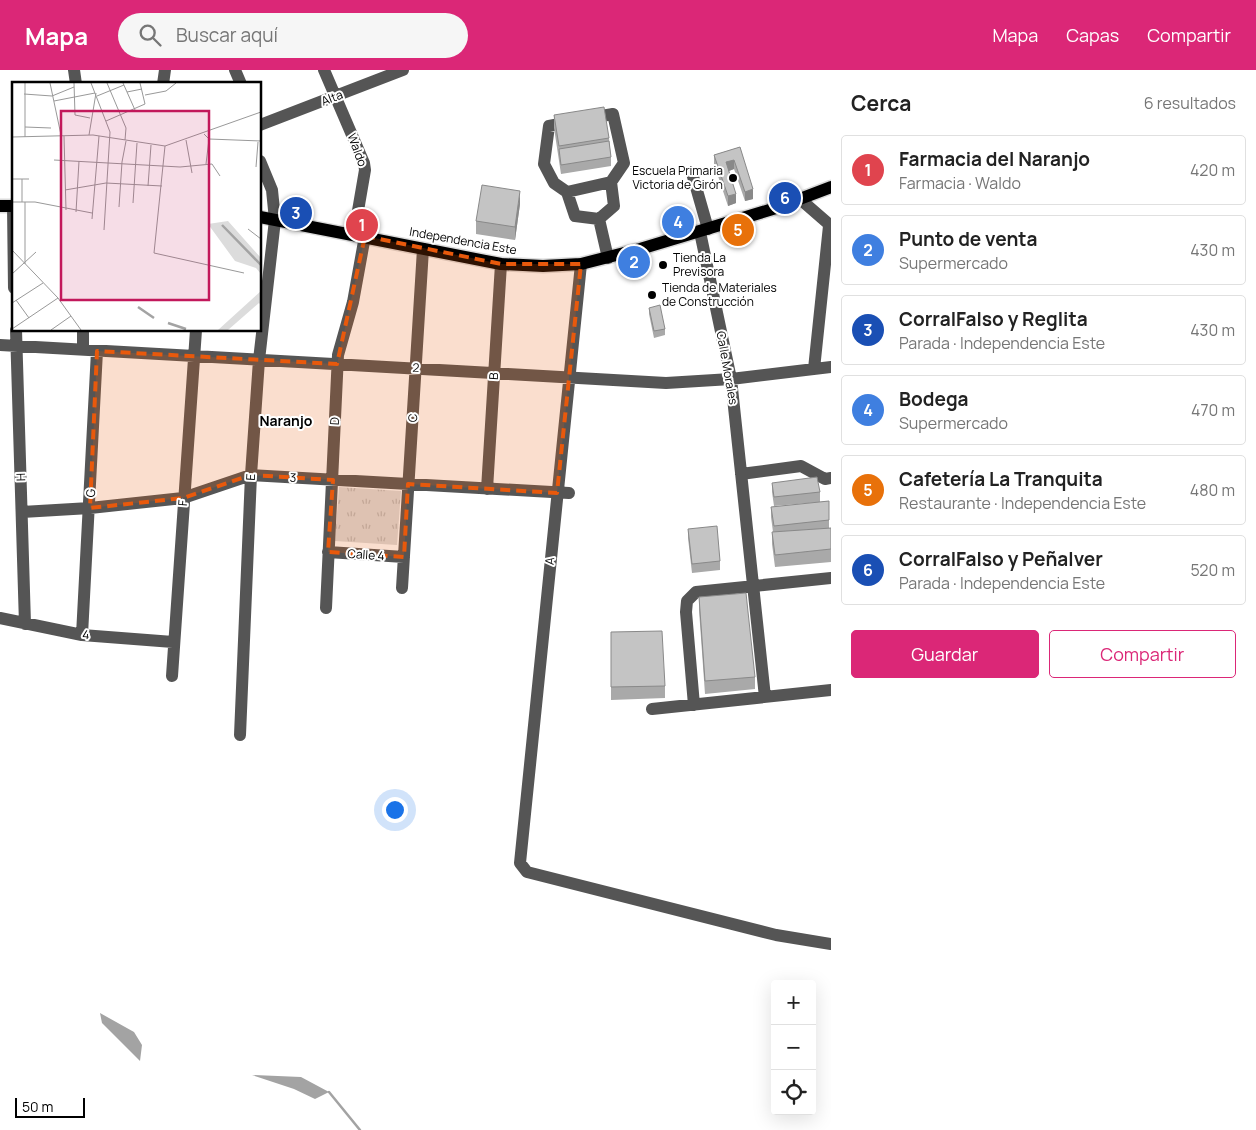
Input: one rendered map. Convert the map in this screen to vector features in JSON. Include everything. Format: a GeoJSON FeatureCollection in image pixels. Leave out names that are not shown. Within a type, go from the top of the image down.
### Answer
{"type":"FeatureCollection","features":[{"type":"Feature","properties":{"kind":"main road","name":"Independencia Este"},"geometry":{"type":"LineString","coordinates":[[261,217],[360,235],[500,264],[543,266],[582,264],[704,231],[831,187]]}},
{"type":"Feature","properties":{"kind":"street"},"geometry":{"type":"LineString","coordinates":[[235,70],[240,82]]}},
{"type":"Feature","properties":{"kind":"street","name":"Waldo"},"geometry":{"type":"LineString","coordinates":[[324,70],[364,163],[360,235]]}},
{"type":"Feature","properties":{"kind":"street","name":"Alta"},"geometry":{"type":"LineString","coordinates":[[261,125],[403,70]]}},
{"type":"Feature","properties":{"kind":"street"},"geometry":{"type":"LineString","coordinates":[[613,114],[624,163],[611,182],[614,206],[599,219],[575,216],[567,192],[554,183],[544,164],[549,126],[613,114]]}},
{"type":"Feature","properties":{"kind":"street","name":"E"},"geometry":{"type":"LineString","coordinates":[[240,735],[251,476],[259,360],[274,220],[272,190],[261,163]]}},
{"type":"Feature","properties":{"kind":"street","name":"Calle Morales"},"geometry":{"type":"LineString","coordinates":[[692,173],[731,379],[765,697]]}},
{"type":"Feature","properties":{"kind":"street"},"geometry":{"type":"LineString","coordinates":[[567,192],[611,182]]}},
{"type":"Feature","properties":{"kind":"street"},"geometry":{"type":"LineString","coordinates":[[800,199],[830,226],[814,369]]}},
{"type":"Feature","properties":{"kind":"street"},"geometry":{"type":"LineString","coordinates":[[9,206],[12,255]]}},
{"type":"Feature","properties":{"kind":"street"},"geometry":{"type":"LineString","coordinates":[[599,219],[608,258]]}},
{"type":"Feature","properties":{"kind":"street","name":"D"},"geometry":{"type":"LineString","coordinates":[[326,608],[337,364],[360,235]]}},
{"type":"Feature","properties":{"kind":"street","name":"C"},"geometry":{"type":"LineString","coordinates":[[402,588],[423,249]]}},
{"type":"Feature","properties":{"kind":"street","name":"B"},"geometry":{"type":"LineString","coordinates":[[487,489],[500,264]]}},
{"type":"Feature","properties":{"kind":"street","name":"A"},"geometry":{"type":"LineString","coordinates":[[582,264],[569,377],[563,493],[519,858],[521,868],[527,872],[776,935],[831,944]]}},
{"type":"Feature","properties":{"kind":"street","name":"H"},"geometry":{"type":"LineString","coordinates":[[16,331],[25,624]]}},
{"type":"Feature","properties":{"kind":"street"},"geometry":{"type":"LineString","coordinates":[[83,331],[83,350]]}},
{"type":"Feature","properties":{"kind":"street","name":"F"},"geometry":{"type":"LineString","coordinates":[[172,676],[196,331]]}},
{"type":"Feature","properties":{"kind":"street","name":"2"},"geometry":{"type":"LineString","coordinates":[[0,345],[666,383],[731,379],[831,367]]}},
{"type":"Feature","properties":{"kind":"street","name":"G"},"geometry":{"type":"LineString","coordinates":[[82,635],[97,350]]}},
{"type":"Feature","properties":{"kind":"street"},"geometry":{"type":"LineString","coordinates":[[741,474],[801,466],[825,479],[831,478]]}},
{"type":"Feature","properties":{"kind":"street","name":"3"},"geometry":{"type":"LineString","coordinates":[[22,512],[90,508],[183,498],[251,476],[563,493]]}},
{"type":"Feature","properties":{"kind":"street","name":"Calle 4"},"geometry":{"type":"LineString","coordinates":[[328,552],[404,557]]}},
{"type":"Feature","properties":{"kind":"street"},"geometry":{"type":"LineString","coordinates":[[694,705],[686,612],[687,601],[696,592],[831,578]]}},
{"type":"Feature","properties":{"kind":"street","name":"4"},"geometry":{"type":"LineString","coordinates":[[0,618],[82,635],[173,642]]}},
{"type":"Feature","properties":{"kind":"street"},"geometry":{"type":"LineString","coordinates":[[652,709],[831,690]]}},
{"type":"Feature","properties":{"kind":"highlighted area"},"geometry":{"type":"Polygon","coordinates":[[[365,236],[501,264],[581,264],[557,493],[408,484],[404,557],[328,552],[333,480],[251,475],[183,498],[90,508],[97,351],[337,364],[365,236]]]}},
{"type":"Feature","properties":{"kind":"green space"},"geometry":{"type":"Polygon","coordinates":[[[339,487],[401,491],[397,545],[335,541],[339,487]]]}},
{"type":"Feature","properties":{"kind":"shaded area"},"geometry":{"type":"Polygon","coordinates":[[[100,1013],[134,1032],[142,1045],[140,1061],[102,1023],[100,1013]]]}},
{"type":"Feature","properties":{"kind":"shaded area"},"geometry":{"type":"Polygon","coordinates":[[[252,1075],[301,1077],[329,1092],[315,1099],[294,1089],[252,1075]]]}},
{"type":"Feature","properties":{"kind":"building"},"geometry":{"type":"Polygon","coordinates":[[[604,107],[609,138],[559,146],[554,115],[604,107]]]}},
{"type":"Feature","properties":{"kind":"building"},"geometry":{"type":"Polygon","coordinates":[[[609,141],[611,157],[561,165],[559,149],[609,141]]]}},
{"type":"Feature","properties":{"kind":"building"},"geometry":{"type":"Polygon","coordinates":[[[740,147],[753,189],[745,192],[734,160],[726,162],[736,194],[728,196],[714,155],[740,147]]]}},
{"type":"Feature","properties":{"kind":"building"},"geometry":{"type":"Polygon","coordinates":[[[482,185],[520,191],[515,227],[476,221],[482,185]]]}},
{"type":"Feature","properties":{"kind":"building"},"geometry":{"type":"Polygon","coordinates":[[[660,305],[665,329],[654,331],[649,308],[660,305]]]}},
{"type":"Feature","properties":{"kind":"building"},"geometry":{"type":"Polygon","coordinates":[[[817,477],[820,492],[774,497],[772,483],[817,477]]]}},
{"type":"Feature","properties":{"kind":"building"},"geometry":{"type":"Polygon","coordinates":[[[829,501],[829,520],[774,526],[771,507],[829,501]]]}},
{"type":"Feature","properties":{"kind":"building"},"geometry":{"type":"Polygon","coordinates":[[[717,526],[720,561],[692,564],[688,529],[717,526]]]}},
{"type":"Feature","properties":{"kind":"building"},"geometry":{"type":"Polygon","coordinates":[[[831,528],[831,549],[775,555],[772,532],[831,528]]]}},
{"type":"Feature","properties":{"kind":"building"},"geometry":{"type":"Polygon","coordinates":[[[746,593],[755,677],[705,681],[699,597],[746,593]]]}},
{"type":"Feature","properties":{"kind":"building"},"geometry":{"type":"Polygon","coordinates":[[[662,631],[665,686],[611,687],[611,632],[662,631]]]}},
{"type":"Feature","properties":{"kind":"waterway"},"geometry":{"type":"LineString","coordinates":[[329,1092],[360,1130]]}},
{"type":"Feature","properties":{"kind":"place","name":"Escuela Primaria Victoria de Girón"},"geometry":{"type":"Point","coordinates":[733,178]}},
{"type":"Feature","properties":{"kind":"place","name":"CorralFalso y Peñalver"},"geometry":{"type":"Point","coordinates":[785,198]}},
{"type":"Feature","properties":{"kind":"place","name":"CorralFalso y Reglita"},"geometry":{"type":"Point","coordinates":[296,213]}},
{"type":"Feature","properties":{"kind":"place","name":"Bodega"},"geometry":{"type":"Point","coordinates":[678,222]}},
{"type":"Feature","properties":{"kind":"place","name":"Farmacia del Naranjo"},"geometry":{"type":"Point","coordinates":[362,225]}},
{"type":"Feature","properties":{"kind":"place","name":"Cafetería La Tranquita"},"geometry":{"type":"Point","coordinates":[738,230]}},
{"type":"Feature","properties":{"kind":"place","name":"Punto de venta"},"geometry":{"type":"Point","coordinates":[634,262]}},
{"type":"Feature","properties":{"kind":"place","name":"Tienda La Previsora"},"geometry":{"type":"Point","coordinates":[663,265]}},
{"type":"Feature","properties":{"kind":"place","name":"Tienda de Materiales de Construcción"},"geometry":{"type":"Point","coordinates":[652,295]}},
{"type":"Feature","properties":{"kind":"district","name":"Naranjo"},"geometry":{"type":"Point","coordinates":[286,421]}}]}
